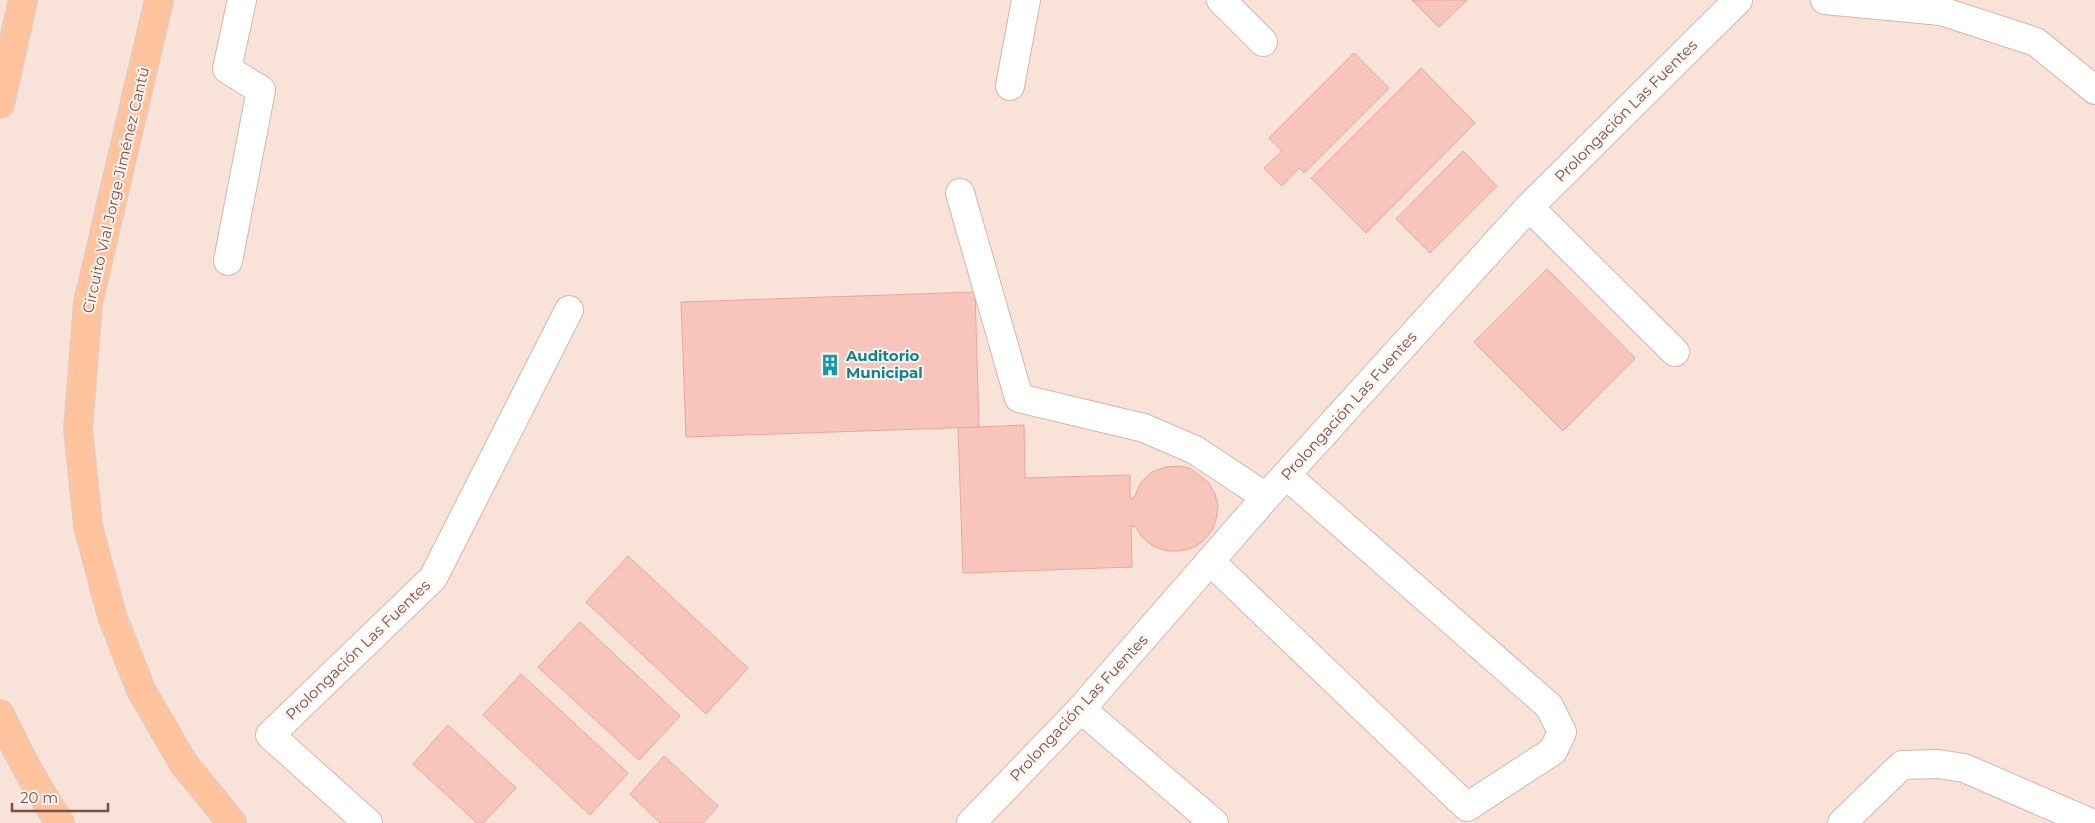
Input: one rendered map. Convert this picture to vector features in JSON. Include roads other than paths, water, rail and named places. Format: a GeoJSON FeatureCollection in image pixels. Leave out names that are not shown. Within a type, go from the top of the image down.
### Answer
{"type":"FeatureCollection","features":[{"type":"Feature","properties":{"kind":"main road"},"geometry":{"type":"LineString","coordinates":[[0,104],[22,0]]}},
{"type":"Feature","properties":{"kind":"main road","name":"Circuito Vial Jorge Jiménez Cantú"},"geometry":{"type":"LineString","coordinates":[[159,0],[88,303],[78,428],[88,526],[112,616],[142,690],[184,764],[232,823]]}},
{"type":"Feature","properties":{"kind":"main road"},"geometry":{"type":"LineString","coordinates":[[0,714],[15,747],[60,823]]}},
{"type":"Feature","properties":{"kind":"street"},"geometry":{"type":"LineString","coordinates":[[228,262],[261,90],[227,69],[242,0]]}},
{"type":"Feature","properties":{"kind":"street"},"geometry":{"type":"LineString","coordinates":[[1010,86],[1026,0]]}},
{"type":"Feature","properties":{"kind":"street"},"geometry":{"type":"LineString","coordinates":[[1221,0],[1263,42]]}},
{"type":"Feature","properties":{"kind":"street","name":"Prolongación Las Fuentes"},"geometry":{"type":"LineString","coordinates":[[971,823],[1081,709],[1286,475],[1529,208],[1738,0]]}},
{"type":"Feature","properties":{"kind":"street"},"geometry":{"type":"LineString","coordinates":[[1825,0],[1942,11],[2036,42],[2095,90]]}},
{"type":"Feature","properties":{"kind":"street"},"geometry":{"type":"LineString","coordinates":[[960,193],[1019,398],[1144,428],[1195,450],[1266,498]]}},
{"type":"Feature","properties":{"kind":"street"},"geometry":{"type":"LineString","coordinates":[[1529,208],[1675,352]]}},
{"type":"Feature","properties":{"kind":"street","name":"Prolongación Las Fuentes"},"geometry":{"type":"LineString","coordinates":[[368,823],[270,735],[433,578],[569,310]]}},
{"type":"Feature","properties":{"kind":"street"},"geometry":{"type":"LineString","coordinates":[[1210,561],[1467,807],[1553,751],[1562,732],[1549,706],[1286,475]]}},
{"type":"Feature","properties":{"kind":"street"},"geometry":{"type":"LineString","coordinates":[[1081,709],[1214,823]]}},
{"type":"Feature","properties":{"kind":"street"},"geometry":{"type":"LineString","coordinates":[[1842,823],[1902,765],[1938,764],[1964,768],[2091,823]]}},
{"type":"Feature","properties":{"kind":"place","name":"Auditorio Municipal"},"geometry":{"type":"Point","coordinates":[830,365]}}]}
